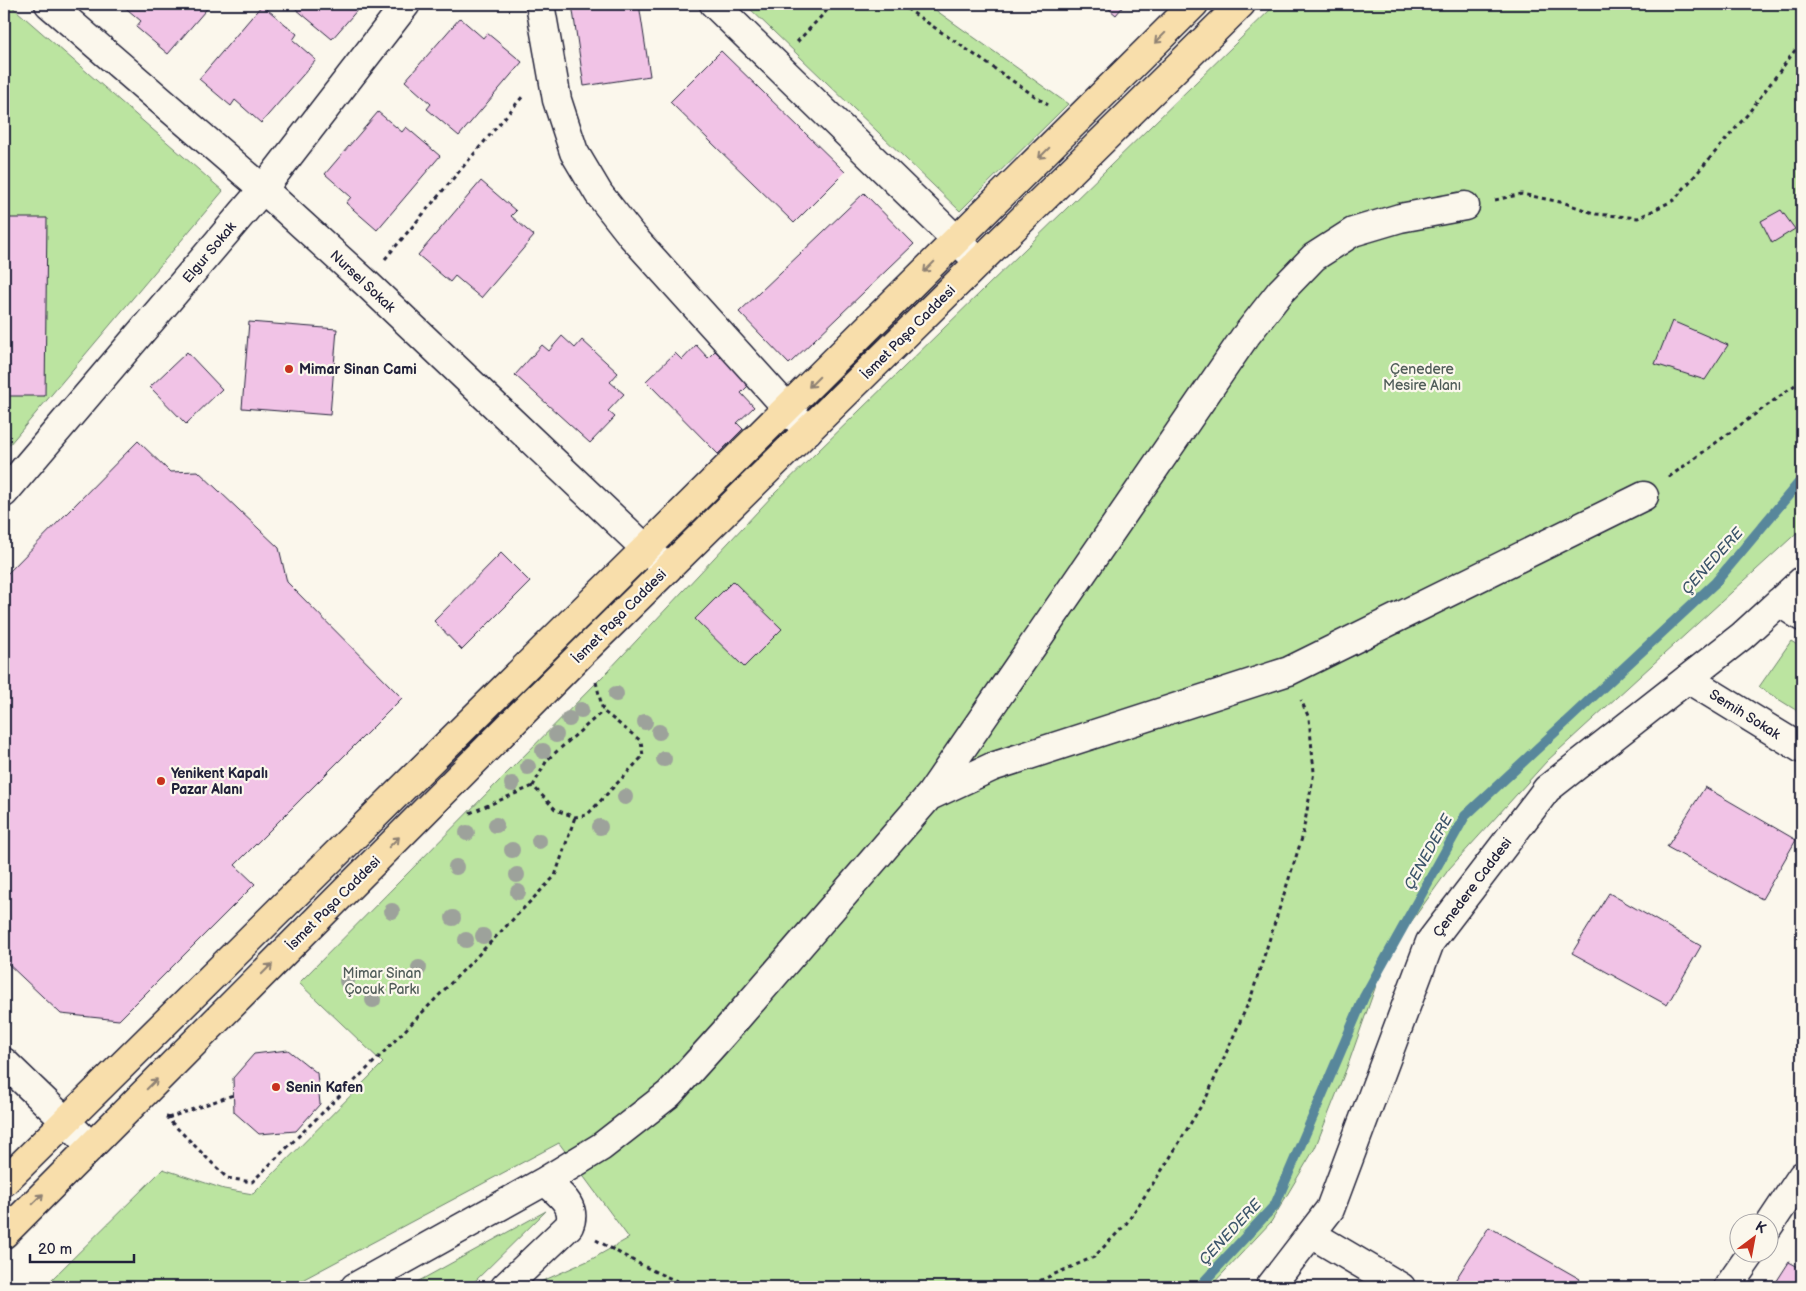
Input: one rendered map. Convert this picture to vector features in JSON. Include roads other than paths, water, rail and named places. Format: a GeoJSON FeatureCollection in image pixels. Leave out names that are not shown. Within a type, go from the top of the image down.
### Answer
{"type":"FeatureCollection","features":[{"type":"Feature","properties":{"kind":"main road","name":"İsmet Paşa Caddesi"},"geometry":{"type":"LineString","coordinates":[[4,1182],[1194,4]]}},
{"type":"Feature","properties":{"kind":"main road","name":"İsmet Paşa Caddesi"},"geometry":{"type":"LineString","coordinates":[[4,1234],[667,568],[1241,4]]}},
{"type":"Feature","properties":{"kind":"street","name":"Nursel Sokak"},"geometry":{"type":"LineString","coordinates":[[49,4],[263,189],[365,282],[667,568]]}},
{"type":"Feature","properties":{"kind":"street","name":"Elgur Sokak"},"geometry":{"type":"LineString","coordinates":[[4,493],[263,189],[406,4]]}},
{"type":"Feature","properties":{"kind":"street"},"geometry":{"type":"LineString","coordinates":[[540,4],[557,100],[574,152],[599,194],[632,236],[808,431]]}},
{"type":"Feature","properties":{"kind":"street"},"geometry":{"type":"LineString","coordinates":[[714,4],[979,262]]}},
{"type":"Feature","properties":{"kind":"street"},"geometry":{"type":"LineString","coordinates":[[355,1287],[545,1181],[600,1147],[669,1094],[930,795],[1244,338],[1281,291],[1314,257],[1353,232],[1400,218],[1465,206]]}},
{"type":"Feature","properties":{"kind":"street"},"geometry":{"type":"LineString","coordinates":[[930,795],[992,767],[1289,672],[1644,496]]}},
{"type":"Feature","properties":{"kind":"street","name":"Çenedere Caddesi"},"geometry":{"type":"LineString","coordinates":[[1270,1287],[1330,1209],[1430,942],[1547,789],[1742,636],[1802,581]]}},
{"type":"Feature","properties":{"kind":"street"},"geometry":{"type":"LineString","coordinates":[[1779,602],[1802,617]]}},
{"type":"Feature","properties":{"kind":"street","name":"Semih Sokak"},"geometry":{"type":"LineString","coordinates":[[1688,678],[1802,749]]}},
{"type":"Feature","properties":{"kind":"street"},"geometry":{"type":"LineString","coordinates":[[4,1062],[91,1146]]}},
{"type":"Feature","properties":{"kind":"street"},"geometry":{"type":"LineString","coordinates":[[1777,1214],[1802,1176]]}},
{"type":"Feature","properties":{"kind":"street"},"geometry":{"type":"LineString","coordinates":[[505,1287],[572,1221],[570,1206],[545,1181]]}},
{"type":"Feature","properties":{"kind":"street"},"geometry":{"type":"LineString","coordinates":[[1311,1234],[1402,1287]]}},
{"type":"Feature","properties":{"kind":"street"},"geometry":{"type":"LineString","coordinates":[[1728,1287],[1744,1264]]}},
{"type":"Feature","properties":{"kind":"waterway","name":"ÇENEDERE"},"geometry":{"type":"LineString","coordinates":[[1199,1287],[1275,1205],[1364,997],[1465,816],[1715,583],[1802,479]]}},
{"type":"Feature","properties":{"kind":"place","name":"Mimar Sinan Cami"},"geometry":{"type":"Point","coordinates":[289,369]}},
{"type":"Feature","properties":{"kind":"place","name":"Yenikent Kapalı Pazar Alanı"},"geometry":{"type":"Point","coordinates":[161,781]}},
{"type":"Feature","properties":{"kind":"place","name":"Senin Kafen"},"geometry":{"type":"Point","coordinates":[276,1087]}},
{"type":"Feature","properties":{"kind":"park label","name":"Çenedere Mesire Alanı"},"geometry":{"type":"Point","coordinates":[1422,378]}},
{"type":"Feature","properties":{"kind":"park label","name":"Mimar Sinan Çocuk Parkı"},"geometry":{"type":"Point","coordinates":[382,982]}}]}
